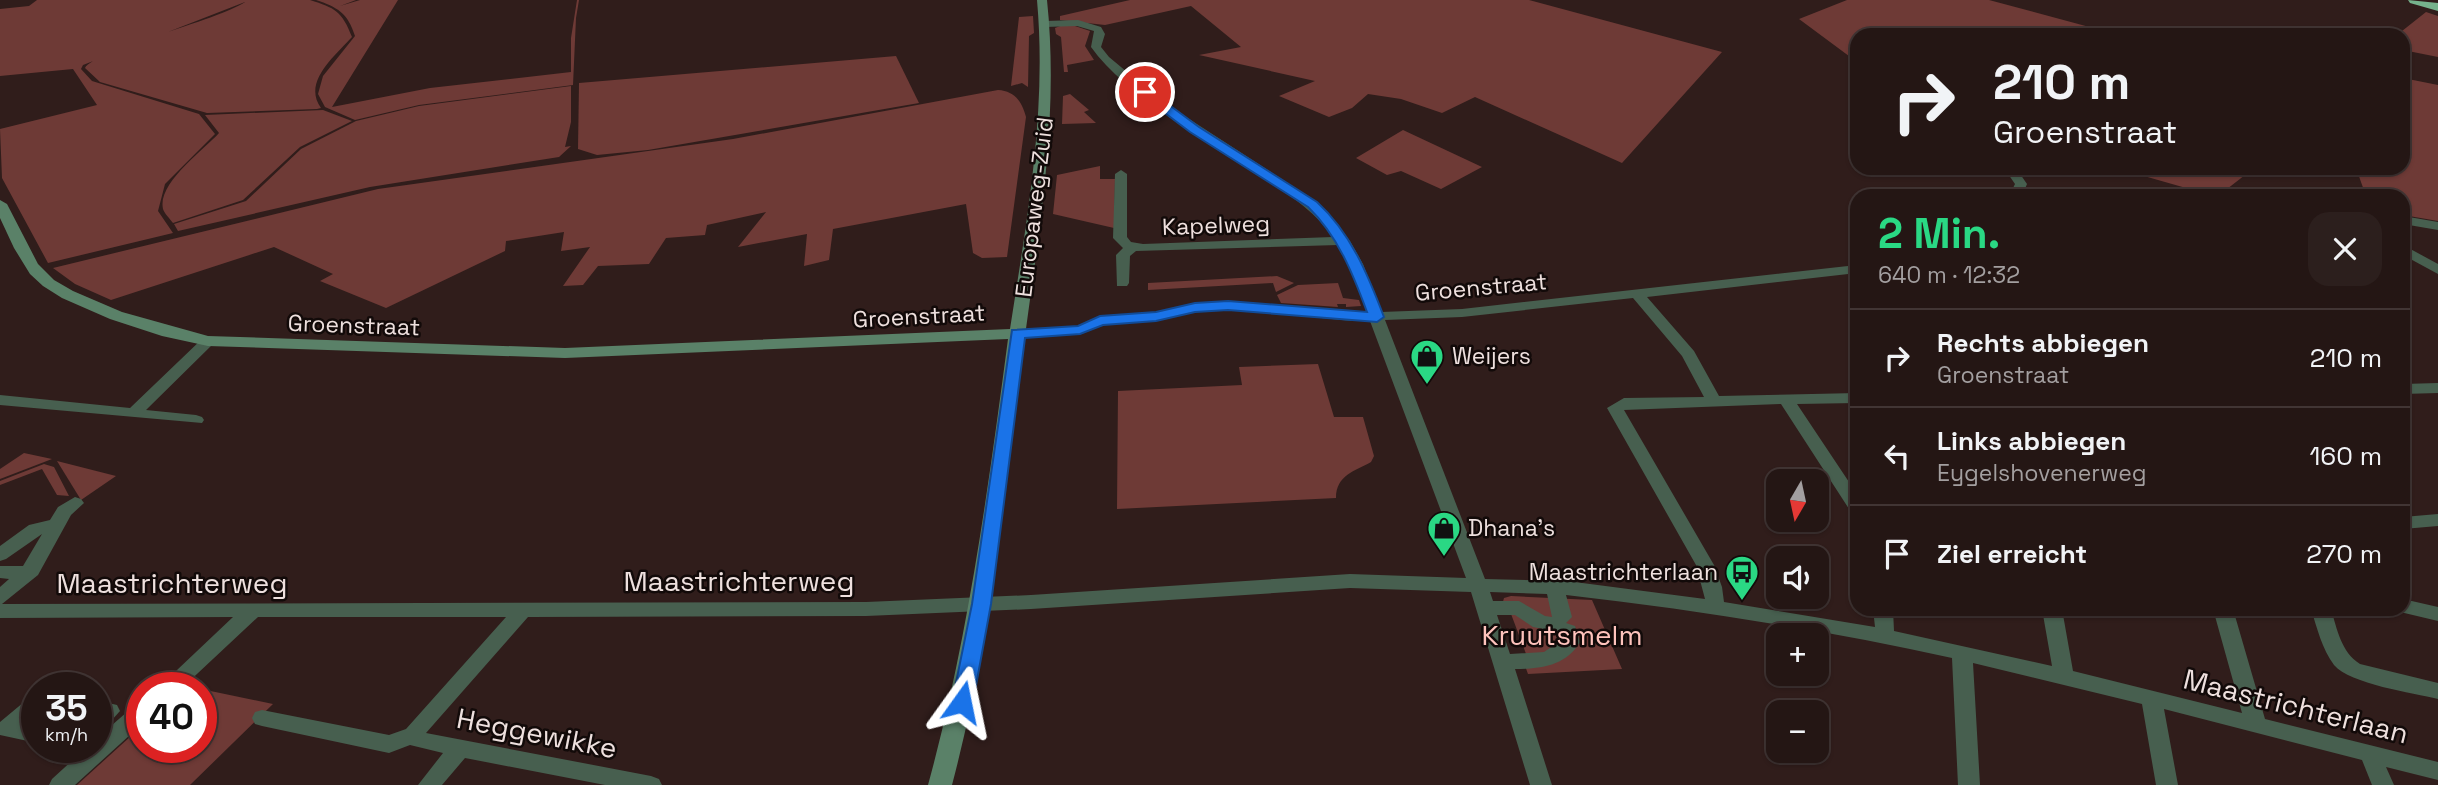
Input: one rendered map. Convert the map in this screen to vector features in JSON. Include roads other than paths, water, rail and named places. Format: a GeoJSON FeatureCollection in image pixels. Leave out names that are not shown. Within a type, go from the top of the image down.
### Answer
{"type":"FeatureCollection","features":[{"type":"Feature","properties":{"kind":"highway"},"geometry":{"type":"LineString","coordinates":[[2414,0],[2438,5]]}},
{"type":"Feature","properties":{"kind":"highway"},"geometry":{"type":"LineString","coordinates":[[2429,0],[2438,5]]}},
{"type":"Feature","properties":{"kind":"street","name":"Europaweg-Zuid"},"geometry":{"type":"LineString","coordinates":[[940,785],[957,725],[982,604],[1044,143],[1047,85],[1042,0]]}},
{"type":"Feature","properties":{"kind":"street"},"geometry":{"type":"LineString","coordinates":[[1045,24],[1078,23],[1098,29],[1100,34],[1096,47],[1113,66],[1195,130],[1312,205],[1327,218],[1343,241],[1356,264],[1377,317],[1478,584],[1541,785]]}},
{"type":"Feature","properties":{"kind":"street","name":"Kapelweg"},"geometry":{"type":"LineString","coordinates":[[1121,174],[1121,238],[1124,244],[1132,247],[1343,241]]}},
{"type":"Feature","properties":{"kind":"street","name":"Groenstraat"},"geometry":{"type":"LineString","coordinates":[[0,204],[35,271],[54,286],[97,307],[153,329],[208,341],[565,353],[821,344],[1080,330],[1100,321],[1156,317],[1195,307],[1228,305],[1377,317],[1462,313],[1850,270]]}},
{"type":"Feature","properties":{"kind":"street"},"geometry":{"type":"LineString","coordinates":[[2410,221],[2438,226]]}},
{"type":"Feature","properties":{"kind":"street","name":"Kapelweg"},"geometry":{"type":"LineString","coordinates":[[1122,283],[1123,255],[1132,247]]}},
{"type":"Feature","properties":{"kind":"street"},"geometry":{"type":"LineString","coordinates":[[2410,253],[2438,270]]}},
{"type":"Feature","properties":{"kind":"street"},"geometry":{"type":"LineString","coordinates":[[1637,295],[1689,354],[1714,401]]}},
{"type":"Feature","properties":{"kind":"street"},"geometry":{"type":"LineString","coordinates":[[133,414],[208,341]]}},
{"type":"Feature","properties":{"kind":"street"},"geometry":{"type":"LineString","coordinates":[[2410,388],[2438,388]]}},
{"type":"Feature","properties":{"kind":"street"},"geometry":{"type":"LineString","coordinates":[[1715,607],[1713,587],[1705,565],[1615,408],[1624,403],[1850,398]]}},
{"type":"Feature","properties":{"kind":"street"},"geometry":{"type":"LineString","coordinates":[[0,400],[196,420]]}},
{"type":"Feature","properties":{"kind":"street"},"geometry":{"type":"LineString","coordinates":[[1786,400],[1850,497]]}},
{"type":"Feature","properties":{"kind":"street","name":"Maastrichterweg"},"geometry":{"type":"LineString","coordinates":[[0,598],[28,573],[64,511],[75,503]]}},
{"type":"Feature","properties":{"kind":"street"},"geometry":{"type":"LineString","coordinates":[[2410,522],[2438,520]]}},
{"type":"Feature","properties":{"kind":"street","name":"Maastrichterweg"},"geometry":{"type":"LineString","coordinates":[[0,555],[35,530],[57,524]]}},
{"type":"Feature","properties":{"kind":"street","name":"Maastrichterweg"},"geometry":{"type":"LineString","coordinates":[[0,572],[28,573]]}},
{"type":"Feature","properties":{"kind":"street","name":"Maastrichterweg"},"geometry":{"type":"LineString","coordinates":[[0,611],[866,609],[1350,581],[1478,584]]}},
{"type":"Feature","properties":{"kind":"street","name":"Maastrichterlaan"},"geometry":{"type":"LineString","coordinates":[[1478,584],[1556,588],[1715,607],[1885,635],[2064,676],[2438,771]]}},
{"type":"Feature","properties":{"kind":"street"},"geometry":{"type":"LineString","coordinates":[[1504,662],[1540,660],[1559,654],[1570,642],[1562,624],[1556,588]]}},
{"type":"Feature","properties":{"kind":"street"},"geometry":{"type":"LineString","coordinates":[[1486,608],[1519,608],[1540,622],[1562,624]]}},
{"type":"Feature","properties":{"kind":"street"},"geometry":{"type":"LineString","coordinates":[[2410,608],[2438,614]]}},
{"type":"Feature","properties":{"kind":"street"},"geometry":{"type":"LineString","coordinates":[[186,672],[254,610]]}},
{"type":"Feature","properties":{"kind":"street","name":"Heggewikke"},"geometry":{"type":"LineString","coordinates":[[523,610],[417,729],[415,735],[418,740],[619,782],[651,785]]}},
{"type":"Feature","properties":{"kind":"street"},"geometry":{"type":"LineString","coordinates":[[1884,616],[1885,635]]}},
{"type":"Feature","properties":{"kind":"street"},"geometry":{"type":"LineString","coordinates":[[2053,616],[2064,676]]}},
{"type":"Feature","properties":{"kind":"street"},"geometry":{"type":"LineString","coordinates":[[2225,616],[2256,725]]}},
{"type":"Feature","properties":{"kind":"street"},"geometry":{"type":"LineString","coordinates":[[2324,616],[2339,659],[2345,666],[2438,691]]}},
{"type":"Feature","properties":{"kind":"street"},"geometry":{"type":"LineString","coordinates":[[1962,652],[1969,785]]}},
{"type":"Feature","properties":{"kind":"street"},"geometry":{"type":"LineString","coordinates":[[2152,699],[2167,785]]}},
{"type":"Feature","properties":{"kind":"street"},"geometry":{"type":"LineString","coordinates":[[21,716],[6,729],[21,732]]}},
{"type":"Feature","properties":{"kind":"street"},"geometry":{"type":"LineString","coordinates":[[262,718],[389,744],[415,735]]}},
{"type":"Feature","properties":{"kind":"street"},"geometry":{"type":"LineString","coordinates":[[60,785],[126,726]]}},
{"type":"Feature","properties":{"kind":"street"},"geometry":{"type":"LineString","coordinates":[[112,730],[119,732]]}},
{"type":"Feature","properties":{"kind":"street"},"geometry":{"type":"LineString","coordinates":[[429,785],[461,748]]}},
{"type":"Feature","properties":{"kind":"street"},"geometry":{"type":"LineString","coordinates":[[2370,754],[2383,785]]}},
{"type":"Feature","properties":{"kind":"place","name":"Weijers"},"geometry":{"type":"Point","coordinates":[1427,386]}},
{"type":"Feature","properties":{"kind":"place","name":"Dhana's"},"geometry":{"type":"Point","coordinates":[1444,558]}},
{"type":"Feature","properties":{"kind":"place","name":"Maastrichterlaan"},"geometry":{"type":"Point","coordinates":[1742,602]}},
{"type":"Feature","properties":{"kind":"park label","name":"Kruutsmelm"},"geometry":{"type":"Point","coordinates":[1562,635]}}]}
